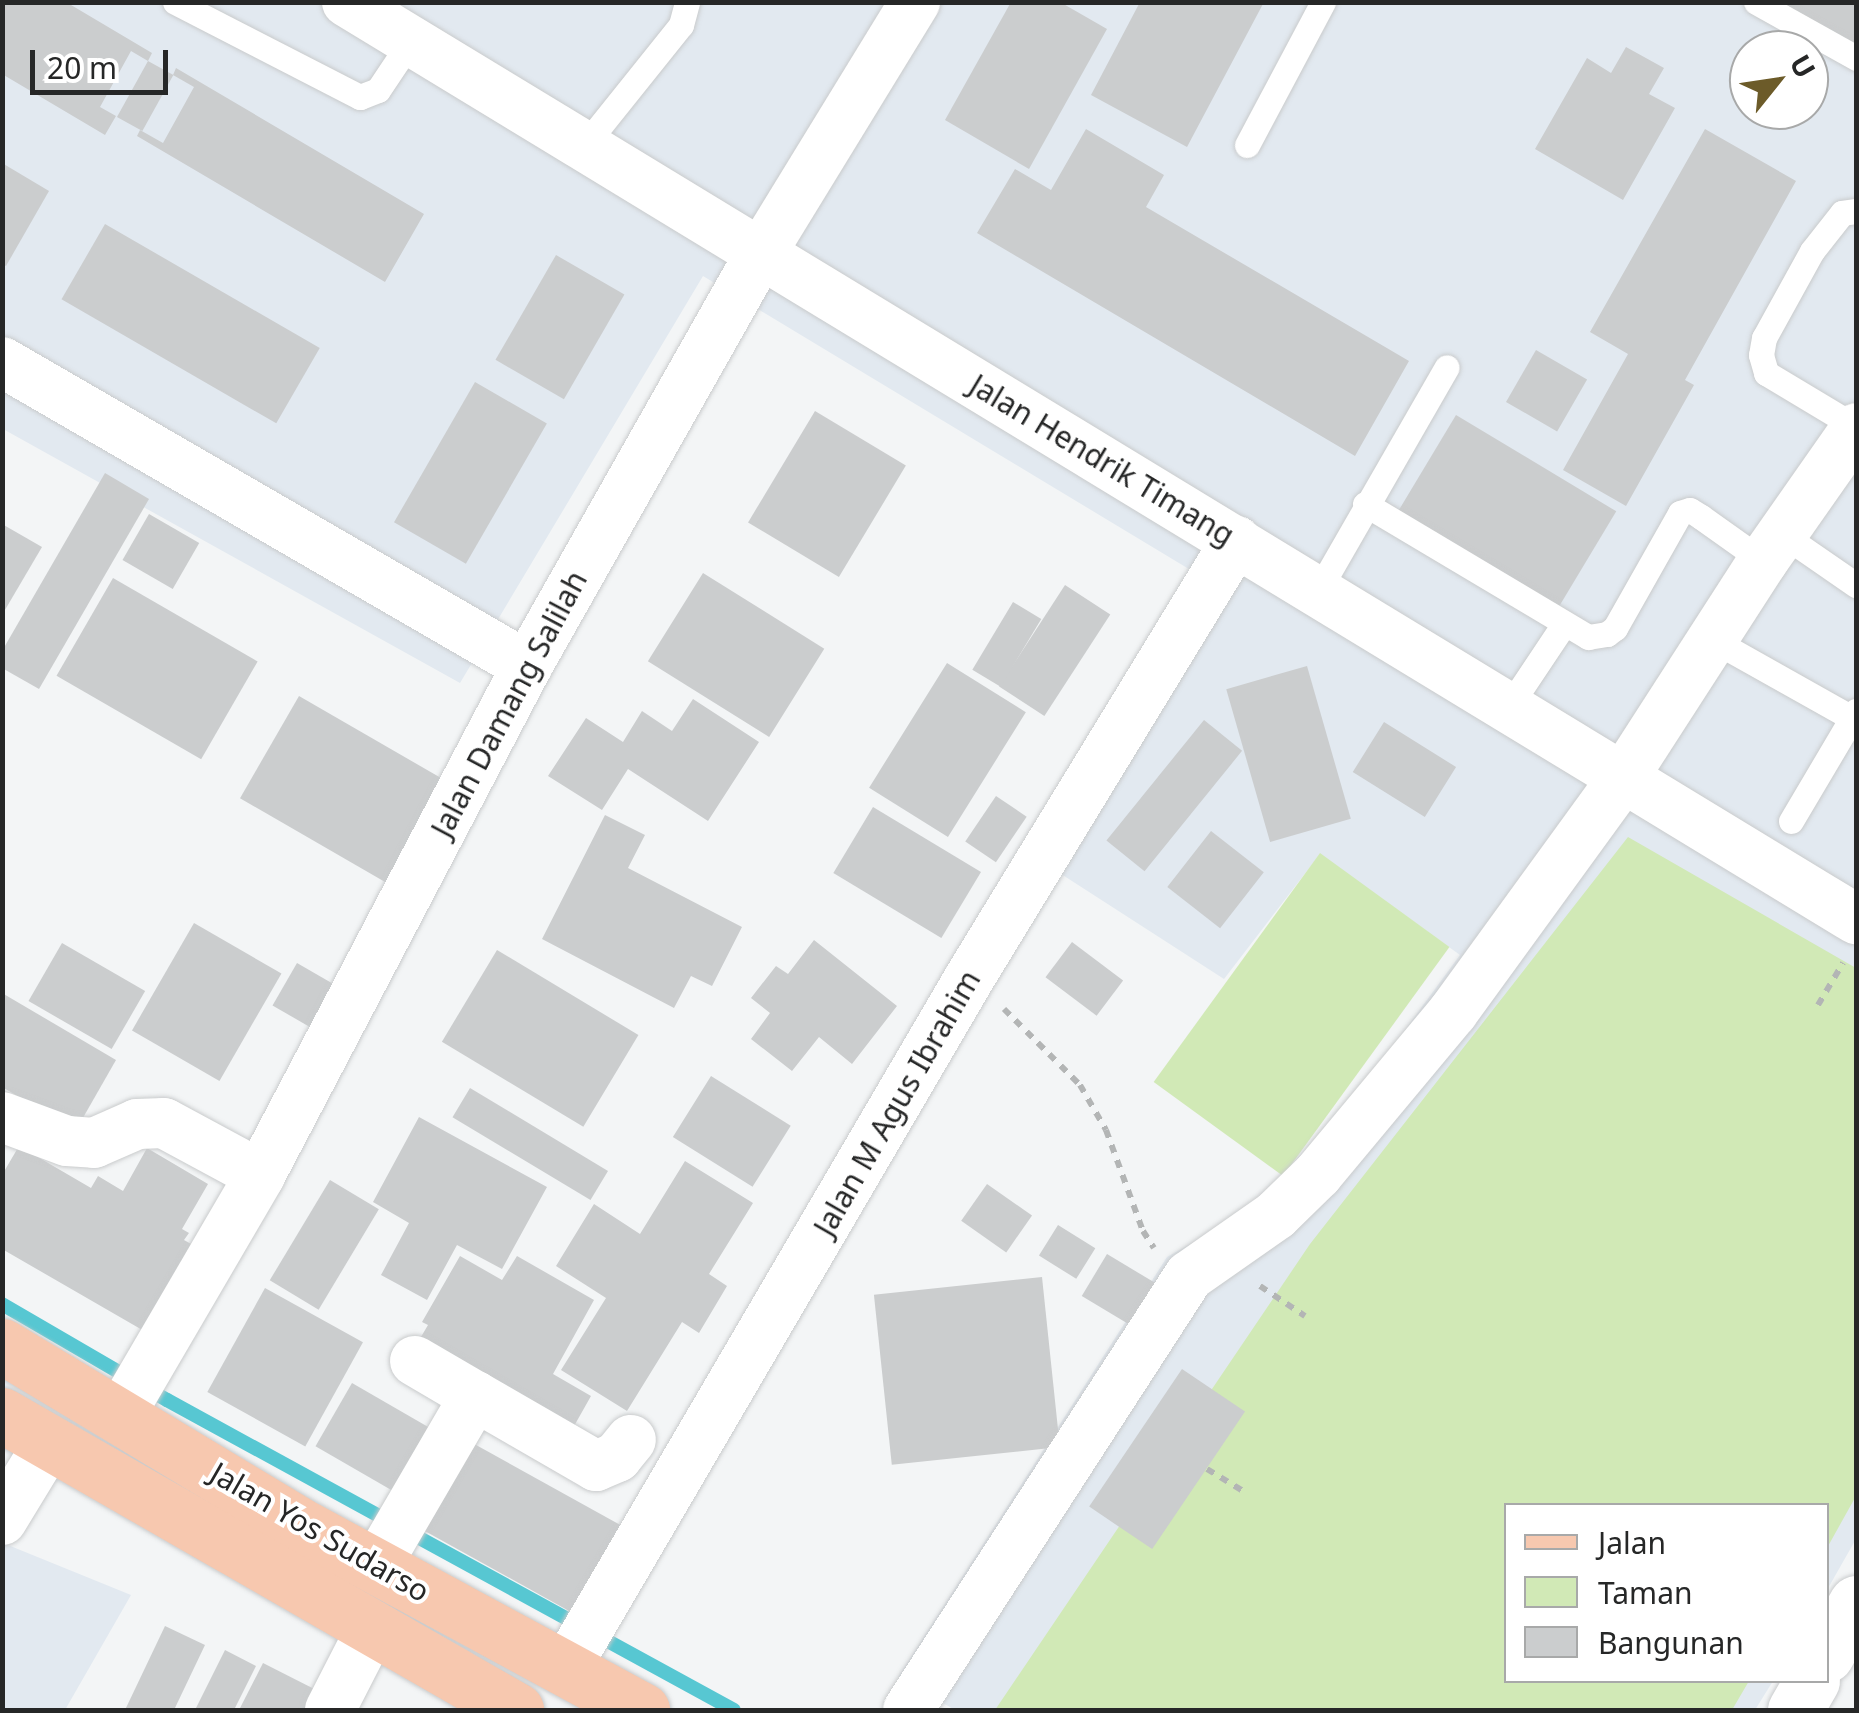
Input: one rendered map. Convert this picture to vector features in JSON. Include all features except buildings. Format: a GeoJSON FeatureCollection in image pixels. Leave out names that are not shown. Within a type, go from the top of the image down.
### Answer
{"type":"FeatureCollection","features":[{"type":"Feature","properties":{"kind":"main road","name":"Jalan Yos Sudarso"},"geometry":{"type":"LineString","coordinates":[[2,1346],[133,1395],[376,1566],[642,1710]]}},
{"type":"Feature","properties":{"kind":"main road","name":"Jalan Yos Sudarso"},"geometry":{"type":"LineString","coordinates":[[2,1414],[516,1710]]}},
{"type":"Feature","properties":{"kind":"street","name":"Jalan Hendrik Timang"},"geometry":{"type":"LineString","coordinates":[[347,2],[1622,778],[1854,934]]}},
{"type":"Feature","properties":{"kind":"street","name":"Jalan Damang Salilah"},"geometry":{"type":"LineString","coordinates":[[133,1395],[260,1175],[528,666],[760,255],[915,2]]}},
{"type":"Feature","properties":{"kind":"street"},"geometry":{"type":"LineString","coordinates":[[2,362],[528,666]]}},
{"type":"Feature","properties":{"kind":"street"},"geometry":{"type":"LineString","coordinates":[[908,1710],[1189,1276],[1276,1215],[1318,1174],[1453,1012],[1622,778],[1856,427]]}},
{"type":"Feature","properties":{"kind":"street","name":"Jalan M Agus Ibrahim"},"geometry":{"type":"LineString","coordinates":[[565,1669],[970,977],[1236,540]]}},
{"type":"Feature","properties":{"kind":"street"},"geometry":{"type":"LineString","coordinates":[[2,1117],[67,1141],[94,1142],[138,1124],[164,1123],[260,1175]]}},
{"type":"Feature","properties":{"kind":"street"},"geometry":{"type":"LineString","coordinates":[[415,1361],[596,1466],[617,1457],[631,1440]]}},
{"type":"Feature","properties":{"kind":"street"},"geometry":{"type":"LineString","coordinates":[[376,1566],[474,1396]]}},
{"type":"Feature","properties":{"kind":"street"},"geometry":{"type":"LineString","coordinates":[[2,1520],[50,1441]]}},
{"type":"Feature","properties":{"kind":"street"},"geometry":{"type":"LineString","coordinates":[[1829,1650],[1856,1602]]}},
{"type":"Feature","properties":{"kind":"street"},"geometry":{"type":"LineString","coordinates":[[330,1710],[372,1628]]}},
{"type":"Feature","properties":{"kind":"street"},"geometry":{"type":"LineString","coordinates":[[1795,1710],[1810,1683]]}},
{"type":"Feature","properties":{"kind":"lane"},"geometry":{"type":"LineString","coordinates":[[175,2],[360,98],[378,90],[410,42]]}},
{"type":"Feature","properties":{"kind":"lane"},"geometry":{"type":"LineString","coordinates":[[584,146],[681,25],[687,2]]}},
{"type":"Feature","properties":{"kind":"lane"},"geometry":{"type":"LineString","coordinates":[[1247,145],[1322,2]]}},
{"type":"Feature","properties":{"kind":"lane"},"geometry":{"type":"LineString","coordinates":[[1756,2],[1856,58]]}},
{"type":"Feature","properties":{"kind":"lane"},"geometry":{"type":"LineString","coordinates":[[1856,211],[1842,213],[1812,251],[1764,338],[1761,356],[1766,373],[1856,427]]}},
{"type":"Feature","properties":{"kind":"lane"},"geometry":{"type":"LineString","coordinates":[[1318,590],[1447,367]]}},
{"type":"Feature","properties":{"kind":"lane"},"geometry":{"type":"LineString","coordinates":[[1365,504],[1588,636],[1607,634],[1614,628],[1680,513],[1690,510],[1856,585]]}},
{"type":"Feature","properties":{"kind":"lane"},"geometry":{"type":"LineString","coordinates":[[1508,708],[1564,624]]}},
{"type":"Feature","properties":{"kind":"lane"},"geometry":{"type":"LineString","coordinates":[[1713,640],[1854,715],[1791,821]]}},
{"type":"Feature","properties":{"kind":"path"},"geometry":{"type":"LineString","coordinates":[[1818,1005],[1854,934]]}},
{"type":"Feature","properties":{"kind":"path"},"geometry":{"type":"LineString","coordinates":[[970,977],[1080,1085],[1106,1130],[1143,1231],[1182,1288]]}},
{"type":"Feature","properties":{"kind":"path"},"geometry":{"type":"LineString","coordinates":[[1208,1469],[1243,1491]]}},
{"type":"Feature","properties":{"kind":"shaded area"},"geometry":{"type":"Polygon","coordinates":[[[3,3],[1856,3],[1856,1539],[1829,1586],[1829,1503],[1504,1503],[1504,1683],[1772,1683],[1755,1710],[955,1710],[898,1677],[1167,1257],[1288,1189],[1460,955],[1320,854],[1224,979],[1058,872],[1232,595],[703,276],[460,683],[3,429],[3,3]]]}},
{"type":"Feature","properties":{"kind":"shaded area"},"geometry":{"type":"Polygon","coordinates":[[[3,1543],[131,1595],[65,1710],[3,1710],[3,1543]]]}},
{"type":"Feature","properties":{"kind":"green space"},"geometry":{"type":"Polygon","coordinates":[[[1628,837],[1856,968],[1856,1496],[1829,1544],[1829,1503],[1504,1503],[1504,1683],[1748,1683],[1732,1710],[995,1710],[1310,1244],[1628,837]]]}},
{"type":"Feature","properties":{"kind":"green space"},"geometry":{"type":"Polygon","coordinates":[[[1320,853],[1449,947],[1283,1176],[1154,1082],[1320,853]]]}},
{"type":"Feature","properties":{"kind":"waterway"},"geometry":{"type":"LineString","coordinates":[[2,1304],[167,1400],[734,1710]]}}]}
